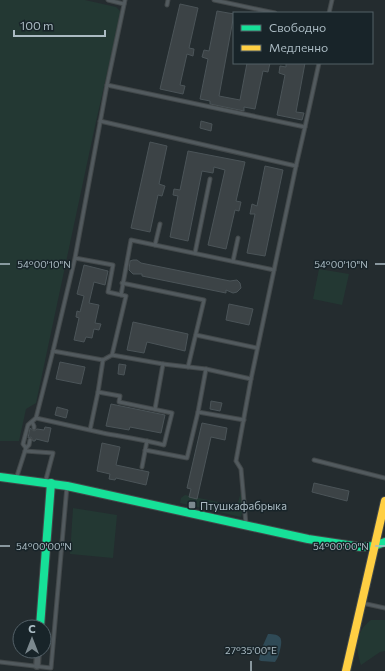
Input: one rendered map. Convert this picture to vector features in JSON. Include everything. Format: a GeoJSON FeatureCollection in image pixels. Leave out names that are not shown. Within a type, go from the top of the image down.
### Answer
{"type":"FeatureCollection","features":[{"type":"Feature","properties":{"kind":"main road"},"geometry":{"type":"LineString","coordinates":[[0,477],[67,486],[308,540],[361,547],[374,546],[385,542]]}},
{"type":"Feature","properties":{"kind":"main road"},"geometry":{"type":"LineString","coordinates":[[40,619],[48,483]]}},
{"type":"Feature","properties":{"kind":"main road"},"geometry":{"type":"LineString","coordinates":[[346,671],[385,501]]}},
{"type":"Feature","properties":{"kind":"lane"},"geometry":{"type":"LineString","coordinates":[[25,450],[23,444],[28,424],[36,418],[75,258],[107,84],[124,2],[108,0]]}},
{"type":"Feature","properties":{"kind":"lane"},"geometry":{"type":"LineString","coordinates":[[167,5],[168,0]]}},
{"type":"Feature","properties":{"kind":"lane"},"geometry":{"type":"LineString","coordinates":[[214,0],[270,12]]}},
{"type":"Feature","properties":{"kind":"lane"},"geometry":{"type":"LineString","coordinates":[[329,12],[332,0]]}},
{"type":"Feature","properties":{"kind":"lane"},"geometry":{"type":"LineString","coordinates":[[246,526],[241,469],[236,461],[257,348],[319,64]]}},
{"type":"Feature","properties":{"kind":"lane"},"geometry":{"type":"LineString","coordinates":[[107,84],[305,127]]}},
{"type":"Feature","properties":{"kind":"lane"},"geometry":{"type":"LineString","coordinates":[[100,121],[296,166]]}},
{"type":"Feature","properties":{"kind":"lane"},"geometry":{"type":"LineString","coordinates":[[195,253],[210,179]]}},
{"type":"Feature","properties":{"kind":"lane"},"geometry":{"type":"LineString","coordinates":[[156,245],[160,224]]}},
{"type":"Feature","properties":{"kind":"lane"},"geometry":{"type":"LineString","coordinates":[[233,261],[238,238]]}},
{"type":"Feature","properties":{"kind":"lane"},"geometry":{"type":"LineString","coordinates":[[120,295],[131,240],[274,270]]}},
{"type":"Feature","properties":{"kind":"lane"},"geometry":{"type":"LineString","coordinates":[[75,258],[113,265],[108,292],[126,296],[112,355]]}},
{"type":"Feature","properties":{"kind":"lane"},"geometry":{"type":"LineString","coordinates":[[122,283],[204,300],[188,367]]}},
{"type":"Feature","properties":{"kind":"lane"},"geometry":{"type":"LineString","coordinates":[[196,335],[257,348]]}},
{"type":"Feature","properties":{"kind":"lane"},"geometry":{"type":"LineString","coordinates":[[52,350],[103,360],[112,355],[163,364],[206,369],[251,379]]}},
{"type":"Feature","properties":{"kind":"lane"},"geometry":{"type":"LineString","coordinates":[[90,430],[103,360]]}},
{"type":"Feature","properties":{"kind":"lane"},"geometry":{"type":"LineString","coordinates":[[155,409],[163,364]]}},
{"type":"Feature","properties":{"kind":"lane"},"geometry":{"type":"LineString","coordinates":[[145,450],[187,458],[206,369]]}},
{"type":"Feature","properties":{"kind":"lane"},"geometry":{"type":"LineString","coordinates":[[36,418],[164,445],[172,414],[119,402],[120,396],[98,392]]}},
{"type":"Feature","properties":{"kind":"lane"},"geometry":{"type":"LineString","coordinates":[[198,412],[244,420]]}},
{"type":"Feature","properties":{"kind":"lane"},"geometry":{"type":"LineString","coordinates":[[32,422],[34,428]]}},
{"type":"Feature","properties":{"kind":"lane"},"geometry":{"type":"LineString","coordinates":[[16,479],[25,450],[29,445],[30,440]]}},
{"type":"Feature","properties":{"kind":"lane"},"geometry":{"type":"LineString","coordinates":[[142,467],[147,441]]}},
{"type":"Feature","properties":{"kind":"lane"},"geometry":{"type":"LineString","coordinates":[[25,450],[53,453],[48,483]]}},
{"type":"Feature","properties":{"kind":"lane"},"geometry":{"type":"LineString","coordinates":[[314,460],[385,478]]}},
{"type":"Feature","properties":{"kind":"lane"},"geometry":{"type":"LineString","coordinates":[[0,662],[38,669],[51,668],[67,486]]}},
{"type":"Feature","properties":{"kind":"lane"},"geometry":{"type":"LineString","coordinates":[[362,603],[385,608]]}},
{"type":"Feature","properties":{"kind":"green space"},"geometry":{"type":"Polygon","coordinates":[[[0,0],[85,0],[116,7],[121,12],[36,403],[26,409],[19,441],[0,441],[0,0]]]}},
{"type":"Feature","properties":{"kind":"green space"},"geometry":{"type":"Polygon","coordinates":[[[319,269],[349,274],[342,305],[313,299],[319,269]]]}},
{"type":"Feature","properties":{"kind":"green space"},"geometry":{"type":"Polygon","coordinates":[[[243,485],[244,505],[241,517],[180,503],[181,498],[185,495],[237,506],[243,485]]]}},
{"type":"Feature","properties":{"kind":"green space"},"geometry":{"type":"Polygon","coordinates":[[[73,508],[117,515],[113,558],[70,554],[73,508]]]}},
{"type":"Feature","properties":{"kind":"green space"},"geometry":{"type":"Polygon","coordinates":[[[371,620],[385,620],[385,651],[380,652],[361,665],[357,646],[359,635],[371,620]]]}},
{"type":"Feature","properties":{"kind":"water"},"geometry":{"type":"Polygon","coordinates":[[[268,634],[276,635],[281,640],[280,652],[275,662],[259,660],[261,650],[268,634]]]}},
{"type":"Feature","properties":{"kind":"building"},"geometry":{"type":"Polygon","coordinates":[[[180,4],[198,8],[189,48],[194,49],[193,56],[187,54],[180,85],[185,86],[183,94],[160,89],[180,4]]]}},
{"type":"Feature","properties":{"kind":"building"},"geometry":{"type":"Polygon","coordinates":[[[217,11],[233,14],[219,96],[240,100],[247,64],[270,64],[268,72],[263,71],[255,109],[244,107],[244,111],[210,104],[210,101],[200,99],[208,59],[202,57],[204,50],[209,51],[217,11]]]}},
{"type":"Feature","properties":{"kind":"building"},"geometry":{"type":"Polygon","coordinates":[[[286,64],[305,64],[296,112],[304,113],[302,120],[277,115],[285,75],[279,73],[280,66],[286,67],[286,64]]]}},
{"type":"Feature","properties":{"kind":"building"},"geometry":{"type":"Polygon","coordinates":[[[201,121],[212,124],[211,131],[200,128],[201,121]]]}},
{"type":"Feature","properties":{"kind":"building"},"geometry":{"type":"Polygon","coordinates":[[[150,142],[167,146],[159,184],[165,186],[162,196],[158,195],[150,232],[131,228],[150,142]]]}},
{"type":"Feature","properties":{"kind":"building"},"geometry":{"type":"Polygon","coordinates":[[[188,151],[245,162],[236,201],[241,202],[239,211],[235,210],[226,249],[208,245],[225,170],[214,167],[213,173],[202,171],[188,241],[170,237],[178,196],[173,195],[174,189],[180,190],[188,151]]]}},
{"type":"Feature","properties":{"kind":"building"},"geometry":{"type":"Polygon","coordinates":[[[265,166],[283,170],[265,256],[247,253],[255,214],[250,214],[252,204],[257,206],[265,166]]]}},
{"type":"Feature","properties":{"kind":"building"},"geometry":{"type":"Polygon","coordinates":[[[137,260],[141,263],[230,281],[237,280],[240,283],[241,288],[237,292],[233,293],[226,290],[226,293],[142,276],[142,274],[133,274],[129,270],[130,261],[137,260]]]}},
{"type":"Feature","properties":{"kind":"building"},"geometry":{"type":"Polygon","coordinates":[[[84,265],[108,271],[105,285],[94,282],[89,303],[99,305],[95,323],[101,324],[99,330],[94,329],[92,338],[86,337],[84,342],[74,340],[79,318],[76,317],[77,311],[80,312],[84,296],[77,294],[84,265]]]}},
{"type":"Feature","properties":{"kind":"building"},"geometry":{"type":"Polygon","coordinates":[[[229,304],[253,309],[249,325],[226,320],[229,304]]]}},
{"type":"Feature","properties":{"kind":"building"},"geometry":{"type":"Polygon","coordinates":[[[133,322],[188,334],[185,351],[147,342],[144,353],[127,350],[133,322]]]}},
{"type":"Feature","properties":{"kind":"building"},"geometry":{"type":"Polygon","coordinates":[[[60,362],[85,367],[81,384],[56,379],[60,362]]]}},
{"type":"Feature","properties":{"kind":"building"},"geometry":{"type":"Polygon","coordinates":[[[119,364],[126,365],[124,375],[118,374],[119,364]]]}},
{"type":"Feature","properties":{"kind":"building"},"geometry":{"type":"Polygon","coordinates":[[[211,401],[222,403],[220,411],[210,409],[211,401]]]}},
{"type":"Feature","properties":{"kind":"building"},"geometry":{"type":"Polygon","coordinates":[[[111,404],[165,415],[161,433],[130,427],[129,430],[106,426],[111,404]]]}},
{"type":"Feature","properties":{"kind":"building"},"geometry":{"type":"Polygon","coordinates":[[[57,407],[68,410],[66,418],[55,415],[57,407]]]}},
{"type":"Feature","properties":{"kind":"building"},"geometry":{"type":"Polygon","coordinates":[[[202,423],[227,428],[225,440],[211,437],[197,499],[189,497],[191,489],[187,488],[202,423]]]}},
{"type":"Feature","properties":{"kind":"building"},"geometry":{"type":"Polygon","coordinates":[[[45,427],[51,428],[48,442],[36,439],[33,441],[31,437],[28,438],[30,428],[34,431],[37,429],[44,430],[45,427]]]}},
{"type":"Feature","properties":{"kind":"building"},"geometry":{"type":"Polygon","coordinates":[[[102,443],[120,447],[116,465],[149,472],[146,485],[116,478],[115,480],[109,479],[110,474],[97,471],[102,443]]]}},
{"type":"Feature","properties":{"kind":"building"},"geometry":{"type":"Polygon","coordinates":[[[314,483],[349,491],[347,501],[312,492],[314,483]]]}},
{"type":"Feature","properties":{"kind":"traffic: fast"},"geometry":{"type":"LineString","coordinates":[[0,477],[67,486],[308,539],[361,547],[374,546],[385,542]]}},
{"type":"Feature","properties":{"kind":"traffic: fast"},"geometry":{"type":"LineString","coordinates":[[41,619],[51,483]]}},
{"type":"Feature","properties":{"kind":"traffic: slow"},"geometry":{"type":"LineString","coordinates":[[346,671],[385,501]]}},
{"type":"Feature","properties":{"kind":"place","name":"Птушкафабрыка"},"geometry":{"type":"Point","coordinates":[192,505]}}]}
